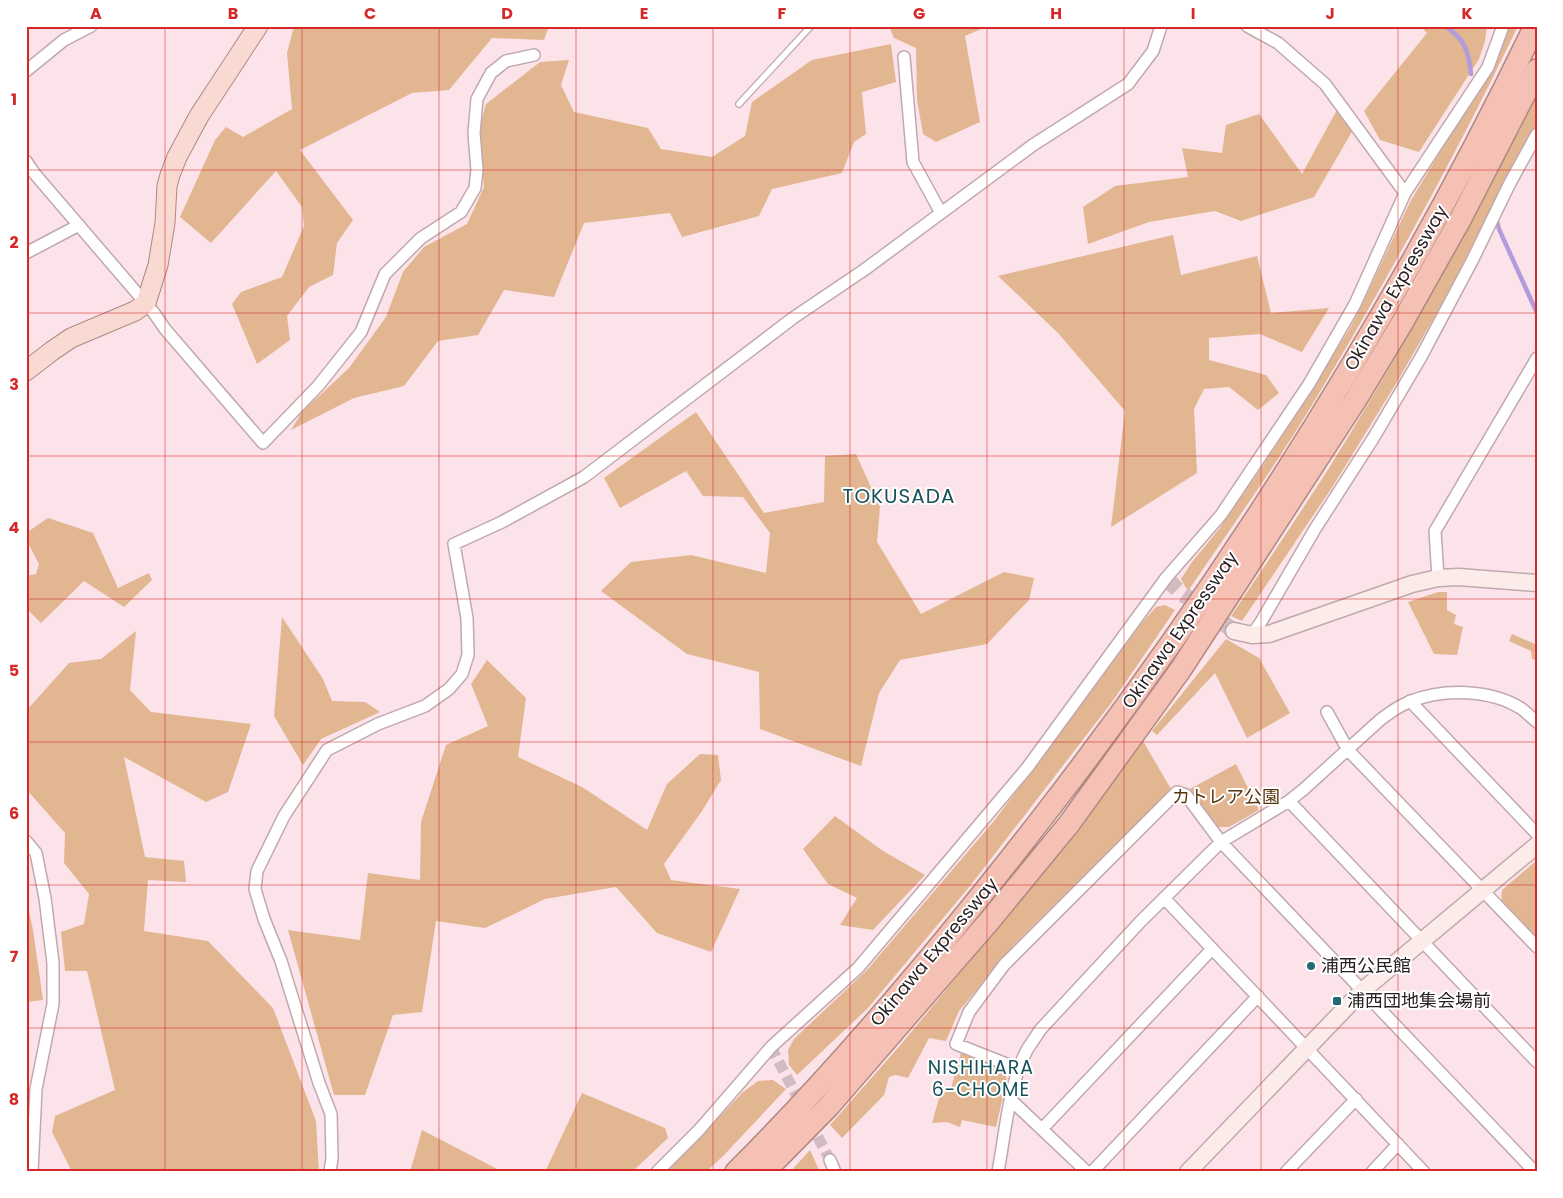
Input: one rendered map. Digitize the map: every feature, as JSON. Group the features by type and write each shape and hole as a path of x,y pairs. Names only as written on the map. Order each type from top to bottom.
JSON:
{"highway":[{"name":"Okinawa Expressway","path":"736,1172 834,1069 963,918 1108,732 1168,650 1278,483 1376,324 1441,209 1535,26"},
{"name":"Okinawa Expressway","path":"764,1172 829,1106 991,920 1069,824 1181,669 1355,401 1402,322 1461,218 1537,70"}],"main road":[{"path":"26,371 72,338 135,311 146,303 158,264 168,186 177,157 199,116 258,26"}],"street":[{"path":"26,71 64,40 91,26"},
{"path":"330,1172 332,1158 330,1114 281,961 254,889 257,872 284,816 326,750 378,724 424,706 449,689 462,674 468,655 467,618 454,544 502,522 584,477 793,318 864,270 1033,145 1128,84 1153,51 1160,26"},
{"path":"1247,26 1278,43 1325,84 1405,193"},
{"path":"657,1172 699,1130 771,1047 858,968 1027,768 1166,578 1221,515 1309,384 1355,304 1405,193 1488,67 1503,26"},
{"path":"26,161 34,173 146,303 165,329 263,443 318,386 361,332 386,274 421,238 461,212 475,188 477,170 474,133 477,99 491,73 506,61 534,55"},
{"path":"904,57 913,162 941,213"},
{"path":"1252,634 1261,622 1315,529 1374,438 1421,357 1537,134"},
{"path":"26,253 78,225"},
{"path":"1438,578 1435,531 1537,358"},
{"path":"1234,631 1269,634 1412,584 1438,578 1537,583"},
{"path":"998,1172 1011,1100 1019,1069 1027,1050 1040,1030 1140,922 1221,842 1304,790 1380,720 1410,701 1436,694 1462,692 1486,695 1521,709 1537,722"},
{"path":"1410,701 1537,834"},
{"path":"1327,712 1348,750 1537,947"},
{"path":"1019,1069 956,1044 969,1012 1004,965 1178,792 1186,795 1221,842 1535,1172"},
{"path":"1289,801 1537,1062"},
{"path":"26,841 36,853 45,898 53,963 54,1004 36,1089 32,1172"},
{"path":"1188,1172 1362,991 1537,845"},
{"path":"1164,898 1424,1172"},
{"path":"1042,1129 1212,949"},
{"path":"1092,1172 1258,996"},
{"path":"1286,1172 1356,1099"},
{"path":"1011,1100 1087,1172"},
{"path":"1372,1172 1398,1144"},
{"path":"830,1160 835,1172"}],"lane":[{"path":"739,104 811,26"}],"green space":[{"path":"302,26 549,26 544,40 492,38 449,90 412,93 300,150 353,220 337,243 333,275 309,287 287,316 290,340 257,364 232,304 241,292 282,277 304,226 302,207 276,171 211,243 180,217 215,140 226,127 243,137 292,109 287,53 293,30"},
{"path":"889,26 988,26 965,36 980,122 936,142 923,134 917,100 916,48 894,38"},
{"path":"1420,26 1487,26 1485,41 1479,59 1419,152 1380,140 1364,111 1427,33"},
{"path":"1508,26 1518,26 1445,170 1340,359 1267,475 1188,591 1181,579 1192,562 1220,528 1262,467 1349,330 1410,202 1496,59"},
{"path":"891,44 896,82 862,92 866,134 854,142 842,173 772,189 759,216 682,237 670,213 584,223 554,297 504,290 478,335 438,341 404,386 354,398 291,430 302,412 349,368 386,317 403,272 424,247 467,224 484,187 478,132 486,104 540,62 569,60 561,85 574,112 648,128 661,149 712,157 745,136 752,102 812,60"},
{"path":"1537,90 1537,124 1514,164 1447,295 1397,382 1333,486 1242,621 1231,616 1329,468 1385,376 1464,234"},
{"path":"1339,106 1353,130 1314,197 1241,221 1215,211 1149,222 1088,244 1083,207 1115,186 1188,177 1182,148 1222,153 1226,125 1259,114 1302,174"},
{"path":"1173,235 1181,275 1257,256 1271,313 1329,308 1302,352 1260,334 1209,338 1209,360 1266,375 1279,393 1258,410 1229,387 1204,389 1194,409 1197,473 1111,527 1125,411 1058,333 998,276"},
{"path":"696,412 764,513 824,502 825,456 856,454 880,507 877,542 921,614 1004,572 1034,578 1029,600 987,644 900,660 879,693 861,766 760,729 759,672 687,654 601,591 631,562 691,555 766,573 770,533 743,497 703,496 686,471 620,508 604,478"},
{"path":"48,518 93,533 118,588 149,573 152,580 124,607 84,581 41,623 26,608 26,576 36,574 39,564 26,539 26,533"},
{"path":"1438,592 1447,592 1447,610 1456,615 1454,624 1463,627 1457,655 1434,654 1408,602"},
{"path":"1165,605 1175,610 1112,702 970,886 868,1008 797,1075 789,1065 788,1050 794,1039 867,970 994,821 1141,624 1156,607"},
{"path":"282,617 323,679 332,701 365,702 380,712 321,739 303,765 274,716"},
{"path":"136,631 130,690 151,712 251,724 228,792 206,802 124,757 145,857 184,861 186,882 148,880 144,931 208,941 273,1008 316,1121 319,1172 293,1172 292,1170 288,1172 72,1172 52,1132 55,1116 115,1090 87,971 65,971 61,932 84,924 89,894 64,863 65,833 26,789 26,711 69,663 101,659"},
{"path":"1512,634 1537,645 1537,660 1532,659 1531,651 1509,641"},
{"path":"1226,639 1259,658 1290,713 1247,738 1215,673 1157,735 1152,731"},
{"path":"487,660 526,698 518,757 582,787 647,830 667,784 700,754 718,755 721,780 702,811 664,864 671,880 740,889 711,952 657,933 616,887 545,899 485,928 436,921 422,1012 393,1015 365,1095 334,1095 288,930 360,940 368,873 420,880 421,822 446,745 488,726 471,684"},
{"path":"1143,741 1171,789 1013,946 959,1011 946,1041 929,1038 908,1078 896,1075 889,1077 884,1095 842,1138 830,1125 903,1042 1072,837"},
{"name":"カトレア公園","path":"1236,764 1259,810 1229,827 1218,827 1190,789"},
{"path":"835,816 883,851 925,875 873,930 840,925 857,898 828,884 803,849"},
{"path":"1537,860 1537,937 1534,939 1501,904 1502,890"},
{"path":"26,897 33,930 43,1000 26,1002"},
{"path":"961,1053 1002,1068 1007,1079 996,1127 962,1120 960,1127 947,1122 932,1123 941,1091 951,1088"},
{"path":"773,1080 786,1089 706,1172 667,1172 743,1092 758,1081"},
{"path":"582,1093 665,1128 668,1138 632,1172 545,1172"},
{"path":"422,1130 503,1172 410,1172"},
{"path":"810,1150 820,1172 790,1172"}],"waterway":[{"path":"1445,26 1461,40 1469,58 1471,74"},
{"path":"1496,218 1499,229 1537,313"}],"tunnel":[{"path":"1166,578 1180,592 1234,631"},
{"path":"771,1047 803,1108"},
{"path":"810,1122 830,1160"}],"place":[{"name":"浦西公民館","path":"1311,966"},
{"name":"浦西団地集会場前","path":"1337,1001"}],"district":[{"name":"TOKUSADA","path":"899,496"},
{"name":"NISHIHARA 6-CHOME","path":"981,1078"}]}
